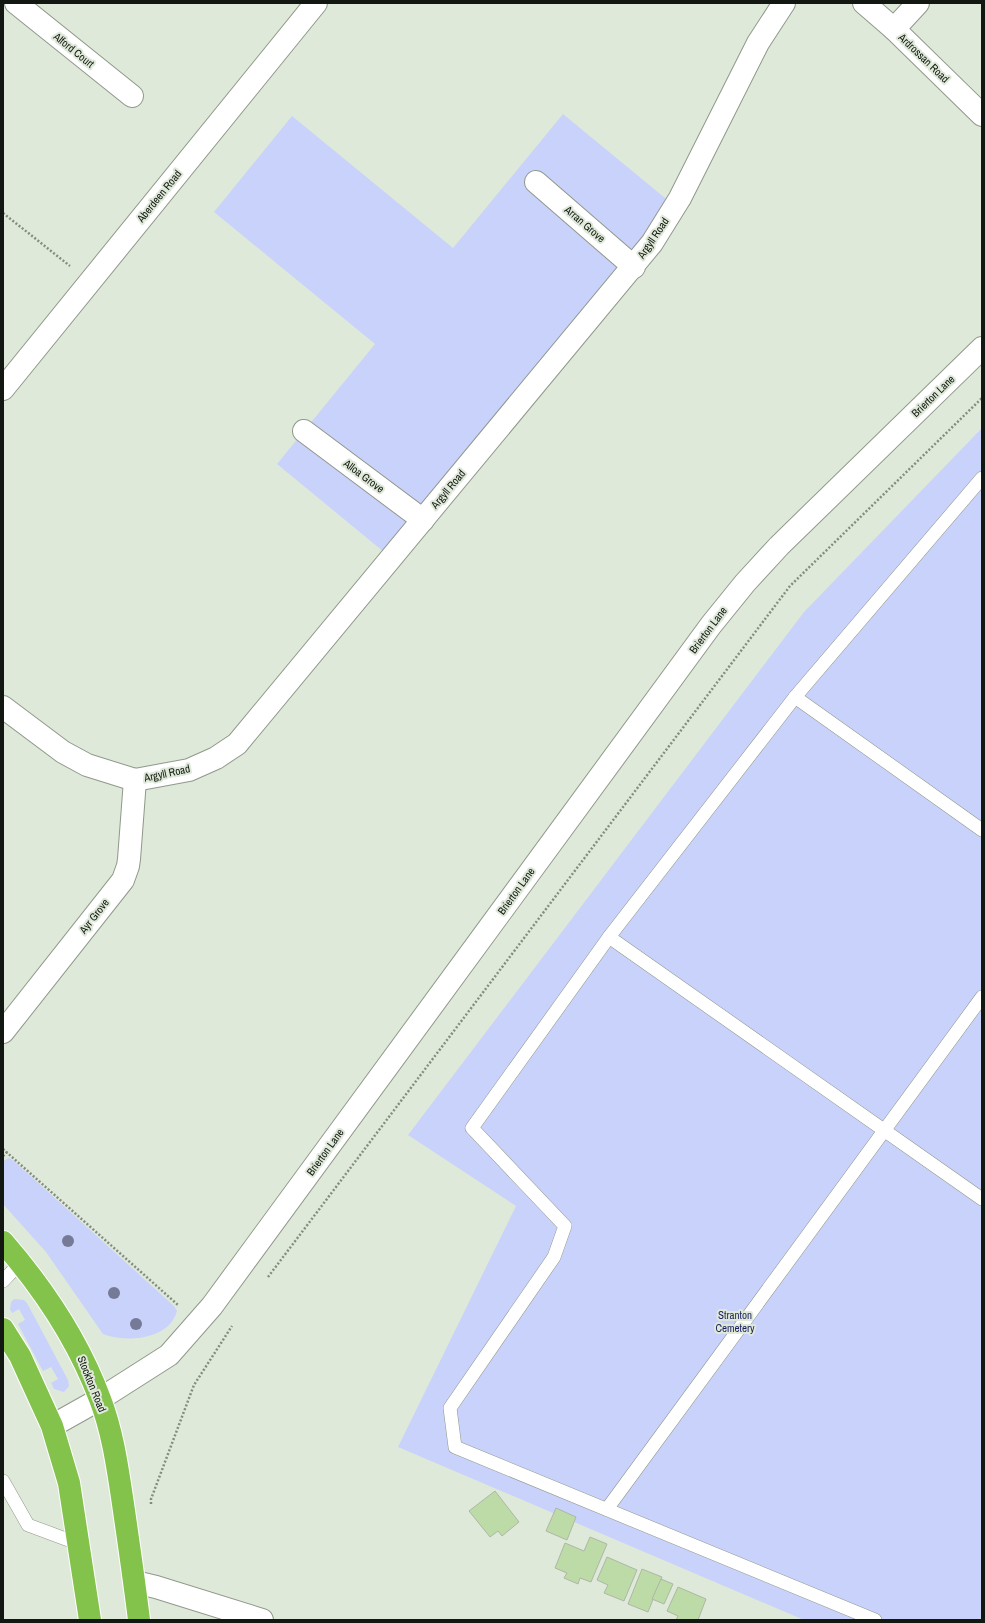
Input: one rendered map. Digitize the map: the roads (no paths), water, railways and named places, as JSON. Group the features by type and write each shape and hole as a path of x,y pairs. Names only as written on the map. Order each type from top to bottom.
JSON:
{"highway":[{"name":"Stockton Road","path":"3,1242 21,1262 46,1295 75,1345 100,1399 115,1454 131,1548 139,1620"},
{"path":"3,1329 20,1356 52,1426 69,1483 90,1620"}],"street":[{"name":"Alford Court","path":"16,3 132,96"},
{"name":"Aberdeen Road","path":"3,389 316,3"},
{"name":"Argyll Road","path":"3,707 63,752 87,765 135,780 189,770 216,758 237,744 634,267 652,243 680,198 758,43 784,3"},
{"name":"Ardrossan Road","path":"864,3 894,29 982,115"},
{"path":"894,29 918,3"},
{"name":"Arran Grove","path":"536,182 634,267"},
{"name":"Brierton Lane","path":"52,1426 100,1399 169,1355 198,1323 212,1306 711,625 744,583 779,546 982,348"},
{"name":"Alloa Grove","path":"304,431 423,520"},
{"name":"Ayr Grove","path":"3,1032 123,880 129,859 135,780"},
{"path":"135,1582 156,1587 213,1612 262,1620"}],"lane":[{"path":"875,1620 455,1447 450,1408 554,1257 565,1226 472,1128 609,937 795,697 982,478"},
{"path":"795,697 982,830"},
{"path":"609,937 982,1199"},
{"path":"607,1509 982,997"},
{"path":"3,1280 21,1262"},
{"path":"3,1481 28,1525 79,1544"}],"park label":[{"name":"Stranton Cemetery","path":"735,1321"}]}
